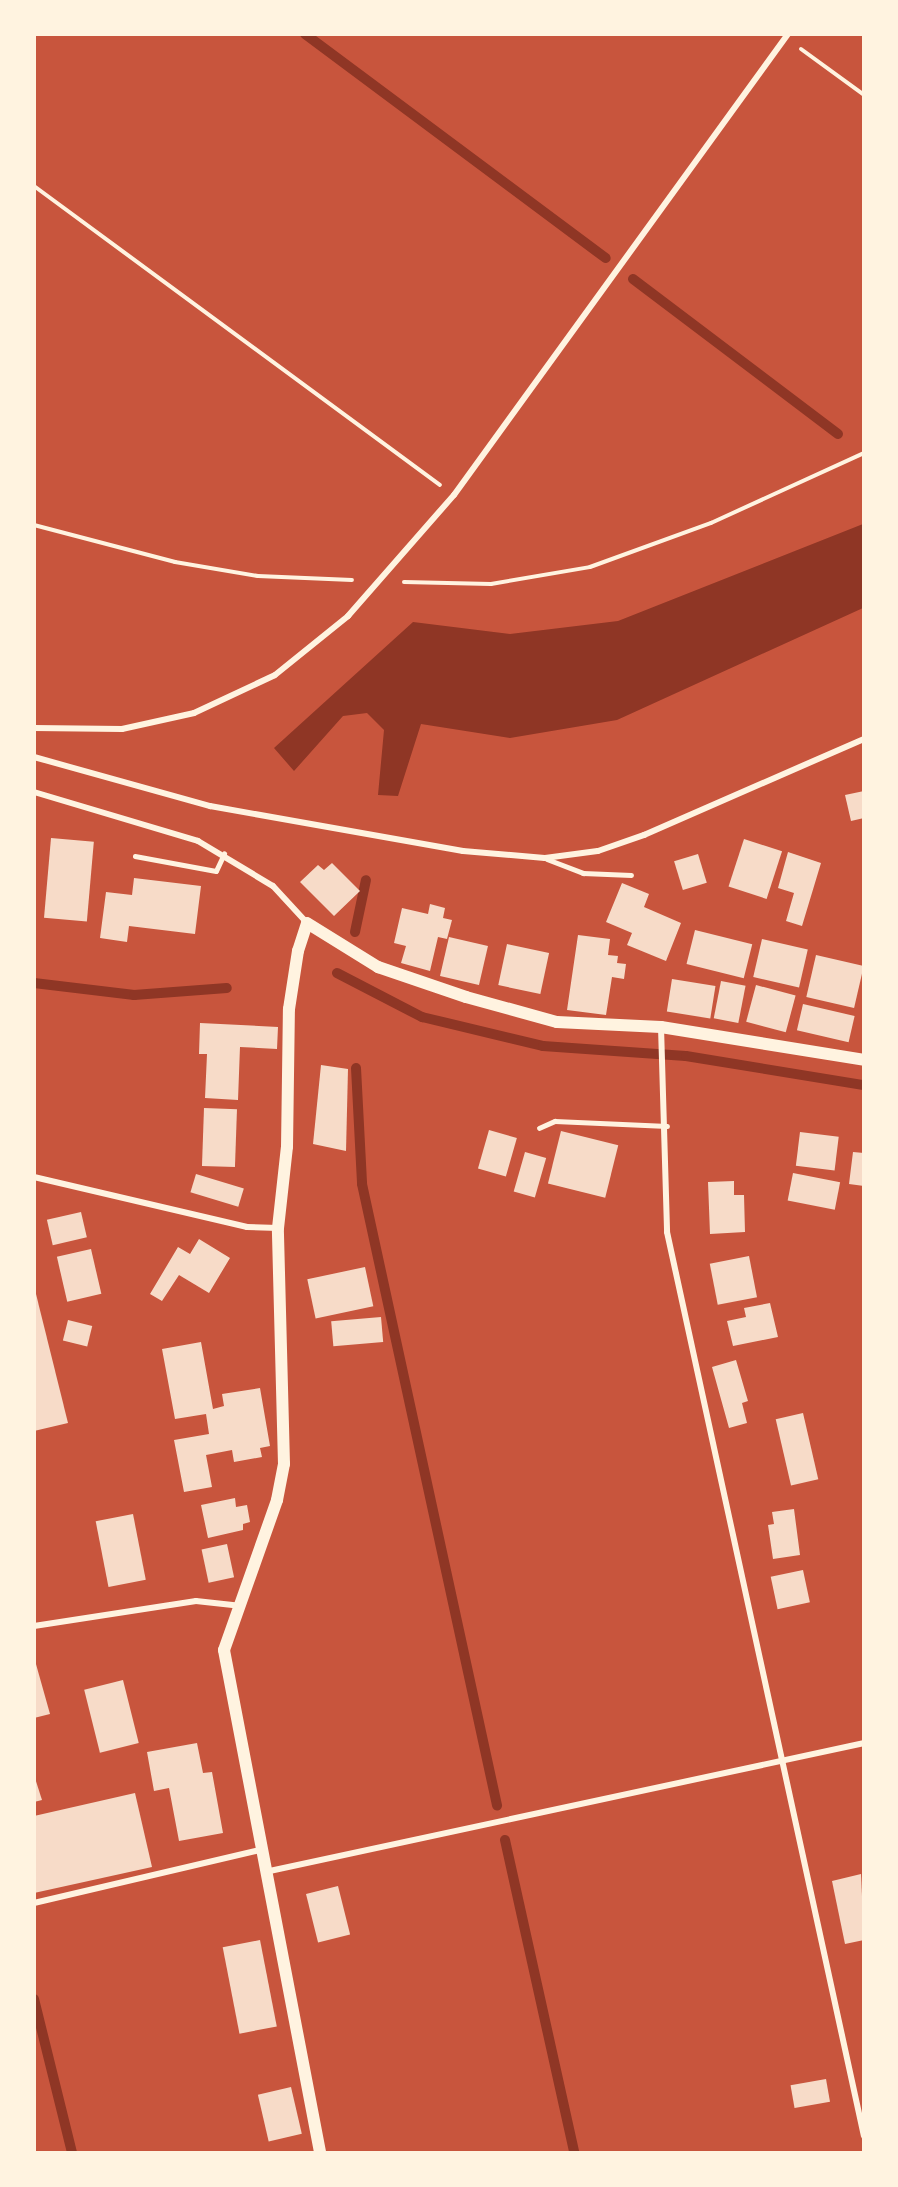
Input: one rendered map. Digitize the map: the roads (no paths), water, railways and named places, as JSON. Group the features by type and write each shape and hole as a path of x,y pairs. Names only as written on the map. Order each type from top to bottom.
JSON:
{"main road":[{"path":"320,2152 264,1872 224,1650 242,1606 277,1500 284,1464 278,1227 287,1147 289,1009 298,951 307,923 378,967 466,998 557,1022 661,1027 864,1060"}],"street":[{"path":"34,728 122,729 194,713 230,698 297,661 348,616 454,495 787,36"},
{"path":"34,757 210,806 452,849 544,858 598,851 644,835 864,739"},
{"path":"34,792 198,841 224,854 273,886 307,923"},
{"path":"661,1027 662,1085 667,1126 668,1232 864,2136"},
{"path":"34,1178 247,1227 278,1227"},
{"path":"34,1626 196,1601 242,1606"},
{"path":"264,1872 864,1743"},
{"path":"34,1904 260,1850"}],"lane":[{"path":"135,856 216,871 224,854"},
{"path":"544,858 583,873 631,875"},
{"path":"539,1128 555,1121 667,1126"}],"waterway":[{"path":"305,34 606,258"},
{"path":"633,279 838,434"},
{"path":"355,932 366,880"},
{"path":"337,973 422,1017 543,1046 686,1056 864,1085"},
{"path":"34,983 134,995 227,988"},
{"path":"356,1068 362,1184 497,1805"},
{"path":"505,1840 574,2152"},
{"path":"34,1999 72,2152"}]}
